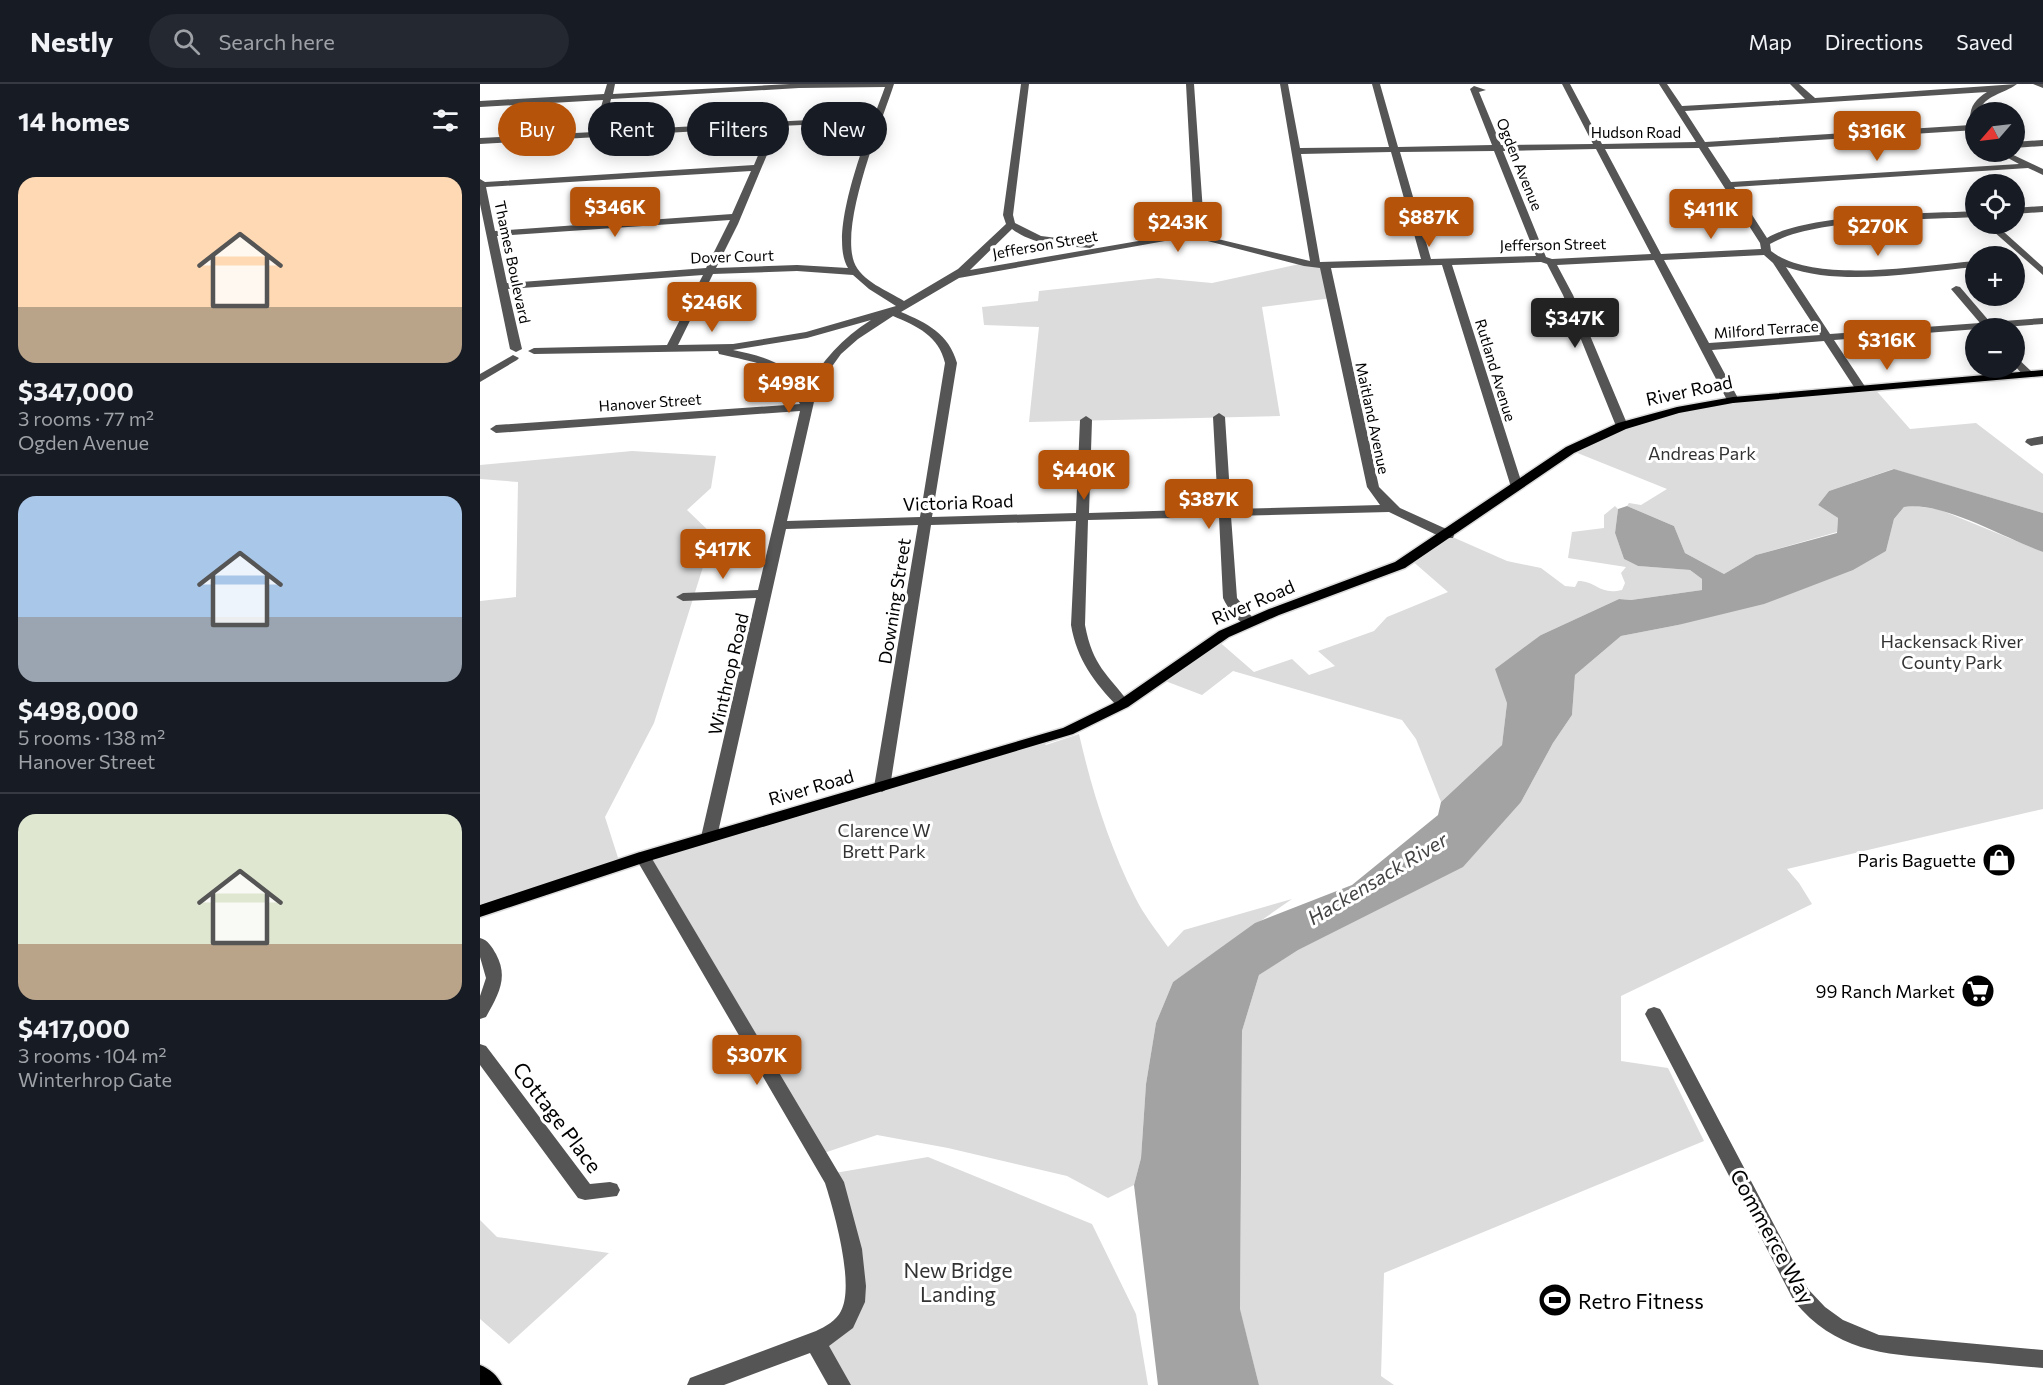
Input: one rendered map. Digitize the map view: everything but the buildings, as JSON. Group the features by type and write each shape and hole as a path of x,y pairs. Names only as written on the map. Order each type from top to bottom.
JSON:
{"main road":[{"name":"River Road","path":"480,911 643,857 1041,740 1097,718 1123,704 1201,648 1249,622 1382,573 1417,556 1570,450 1622,426 1677,410 1733,400 2043,373"},
{"path":"480,1375 491,1385"}],"street":[{"path":"606,102 611,84"},
{"path":"480,104 799,86 888,84 848,224 847,255 856,272"},
{"path":"1025,84 1008,215 1011,224 1024,233 1042,240 1113,247"},
{"path":"1185,229 1201,230 1204,234 1194,239 1176,236 1176,233 1194,222 1198,212 1190,84"},
{"name":"Maitland Avenue","path":"1284,84 1321,265 1373,487 1377,495 1391,508 1448,535"},
{"path":"1376,84 1427,262"},
{"path":"1566,84 1733,400"},
{"path":"1663,84 1766,248 1777,261 1860,388"},
{"path":"1794,84 1812,100"},
{"path":"1678,109 2000,87 2013,84"},
{"path":"2037,84 2043,86"},
{"path":"1979,102 2000,87"},
{"name":"Ogden Avenue","path":"1482,90 1474,89 1497,147 1547,261 1568,295 1622,426"},
{"name":"Hudson Road","path":"1296,151 1701,145 1965,128"},
{"path":"480,141 588,135"},
{"path":"2025,144 2043,143"},
{"path":"671,348 736,217 762,156"},
{"path":"2020,162 2043,172"},
{"path":"1728,185 2027,166"},
{"path":"480,184 757,168"},
{"name":"Thames Boulevard","path":"480,184 515,353"},
{"path":"2025,210 2043,209"},
{"path":"1766,248 1775,235 1810,227 1965,215"},
{"path":"491,234 736,217"},
{"name":"Winthrop Road","path":"709,837 806,406 816,379 828,362 864,329 896,308 955,276 982,255 1011,224"},
{"path":"2001,234 2043,272"},
{"name":"Jefferson Street","path":"955,276 1176,236"},
{"name":"Jefferson Street","path":"1194,239 1321,265 1547,261 1766,248"},
{"path":"2025,260 2043,259"},
{"path":"1777,261 1802,270 1840,273 1965,265"},
{"name":"Rutland Avenue","path":"1446,262 1517,487"},
{"name":"Dover Court","path":"502,286 710,271 797,268 856,272"},
{"name":"Downing Street","path":"856,272 896,308 940,338 946,347 951,363 882,787"},
{"path":"1956,289 1980,318"},
{"path":"480,379 515,353 527,357 534,351 733,347 807,335 896,308"},
{"name":"Milford Terrace","path":"2025,323 2043,321"},
{"path":"864,329 918,323"},
{"name":"Milford Terrace","path":"1706,347 1965,329"},
{"path":"671,348 727,353 770,364 794,381 806,406"},
{"path":"2025,371 2028,374"},
{"name":"Hanover Street","path":"496,429 806,406"},
{"path":"1219,417 1230,598 1233,605 1249,622"},
{"path":"1086,420 1078,625 1080,639 1095,676 1123,704"},
{"name":"Victoria Road","path":"779,525 1391,508"},
{"path":"683,597 764,594"},
{"path":"643,857 834,1182 844,1211 852,1252 855,1298 851,1313 838,1330 815,1341 698,1385"},
{"path":"480,944 493,961 496,971 490,995 480,1012"},
{"name":"Commerce Way","path":"1654,1014 1801,1295 1823,1320 1858,1339 1879,1344 2043,1359"},
{"name":"Cottage Place","path":"480,1051 585,1192 610,1190"},
{"path":"815,1341 840,1385"}],"green space":[{"path":"1304,263 1325,265 1332,298 1262,307 1280,416 1029,422 1039,327 984,325 982,307 1038,301 1039,291 1158,278 1212,283"},
{"name":"Andreas Park","path":"1873,387 1910,429 1976,423 2043,474 2043,513 1893,469 1829,491 1818,505 1838,518 1837,532 1756,555 1724,574 1685,553 1674,526 1627,506 1629,503 1641,505 1667,489 1570,450 1601,434 1705,404"},
{"path":"632,451 716,456 711,488 687,510 713,535 654,723 605,817 620,864 480,911 480,601 516,597 518,482 480,479 480,465"},
{"path":"1615,506 1618,509 1615,533 1624,559 1638,566 1690,570 1702,579 1702,590 1631,600 1619,599 1541,635 1507,703 1502,745 1441,802 1416,739 1402,720 1233,671 1202,695 1160,679 1216,639 1254,672 1292,659 1309,675 1335,666 1318,651 1374,631 1387,617 1448,592 1410,559 1448,535 1507,561 1541,568 1565,586 1575,587 1578,581 1581,581 1604,590 1622,590 1625,583 1621,573 1626,567 1568,558 1572,532 1604,528 1604,515"},
{"name":"Hackensack River County Park","path":"1904,507 1938,509 2043,552 2043,809 1787,869 1812,904 1621,996 1621,1061 1668,1068 1704,1141 1384,1273 1381,1376 1394,1385 1259,1385 1240,1310 1242,1031 1259,975 1521,802 1553,743 1572,715 1575,675 1621,636 1678,625 1886,551 1894,519"},
{"name":"Clarence W Brett Park","path":"1079,734 1096,797 1117,858 1138,903 1168,947 1184,930 1292,899 1173,982 1156,1023 1146,1084 1141,1158 1134,1185 1108,1198 1067,1176 948,1148 877,1135 818,1155 643,857 1041,740 1046,745"},
{"name":"New Bridge Landing","path":"928,1157 1092,1224 1136,1314 1148,1385 840,1385 824,1338 855,1298 829,1174"},
{"path":"480,1220 497,1237 609,1253 509,1344 480,1319"}],"water":[{"name":"Hackensack River","path":"1894,469 2043,513 2043,552 1955,515 1920,507 1904,507 1894,519 1886,551 1853,570 1764,604 1621,636 1575,675 1572,715 1553,743 1521,802 1463,867 1298,950 1259,975 1242,1031 1240,1309 1259,1385 1158,1385 1134,1185 1141,1158 1146,1084 1156,1023 1173,982 1255,923 1352,885 1438,815 1441,802 1502,745 1507,703 1495,669 1541,635 1619,599 1631,600 1702,590 1702,579 1690,570 1638,566 1624,559 1615,533 1618,509 1627,506 1674,526 1685,553 1724,574 1756,555 1837,533 1838,518 1818,505 1829,491"}],"place":[{"name":"Paris Baguette","path":"1999,860"},
{"name":"99 Ranch Market","path":"1978,991"},
{"name":"Retro Fitness","path":"1555,1300"}]}
